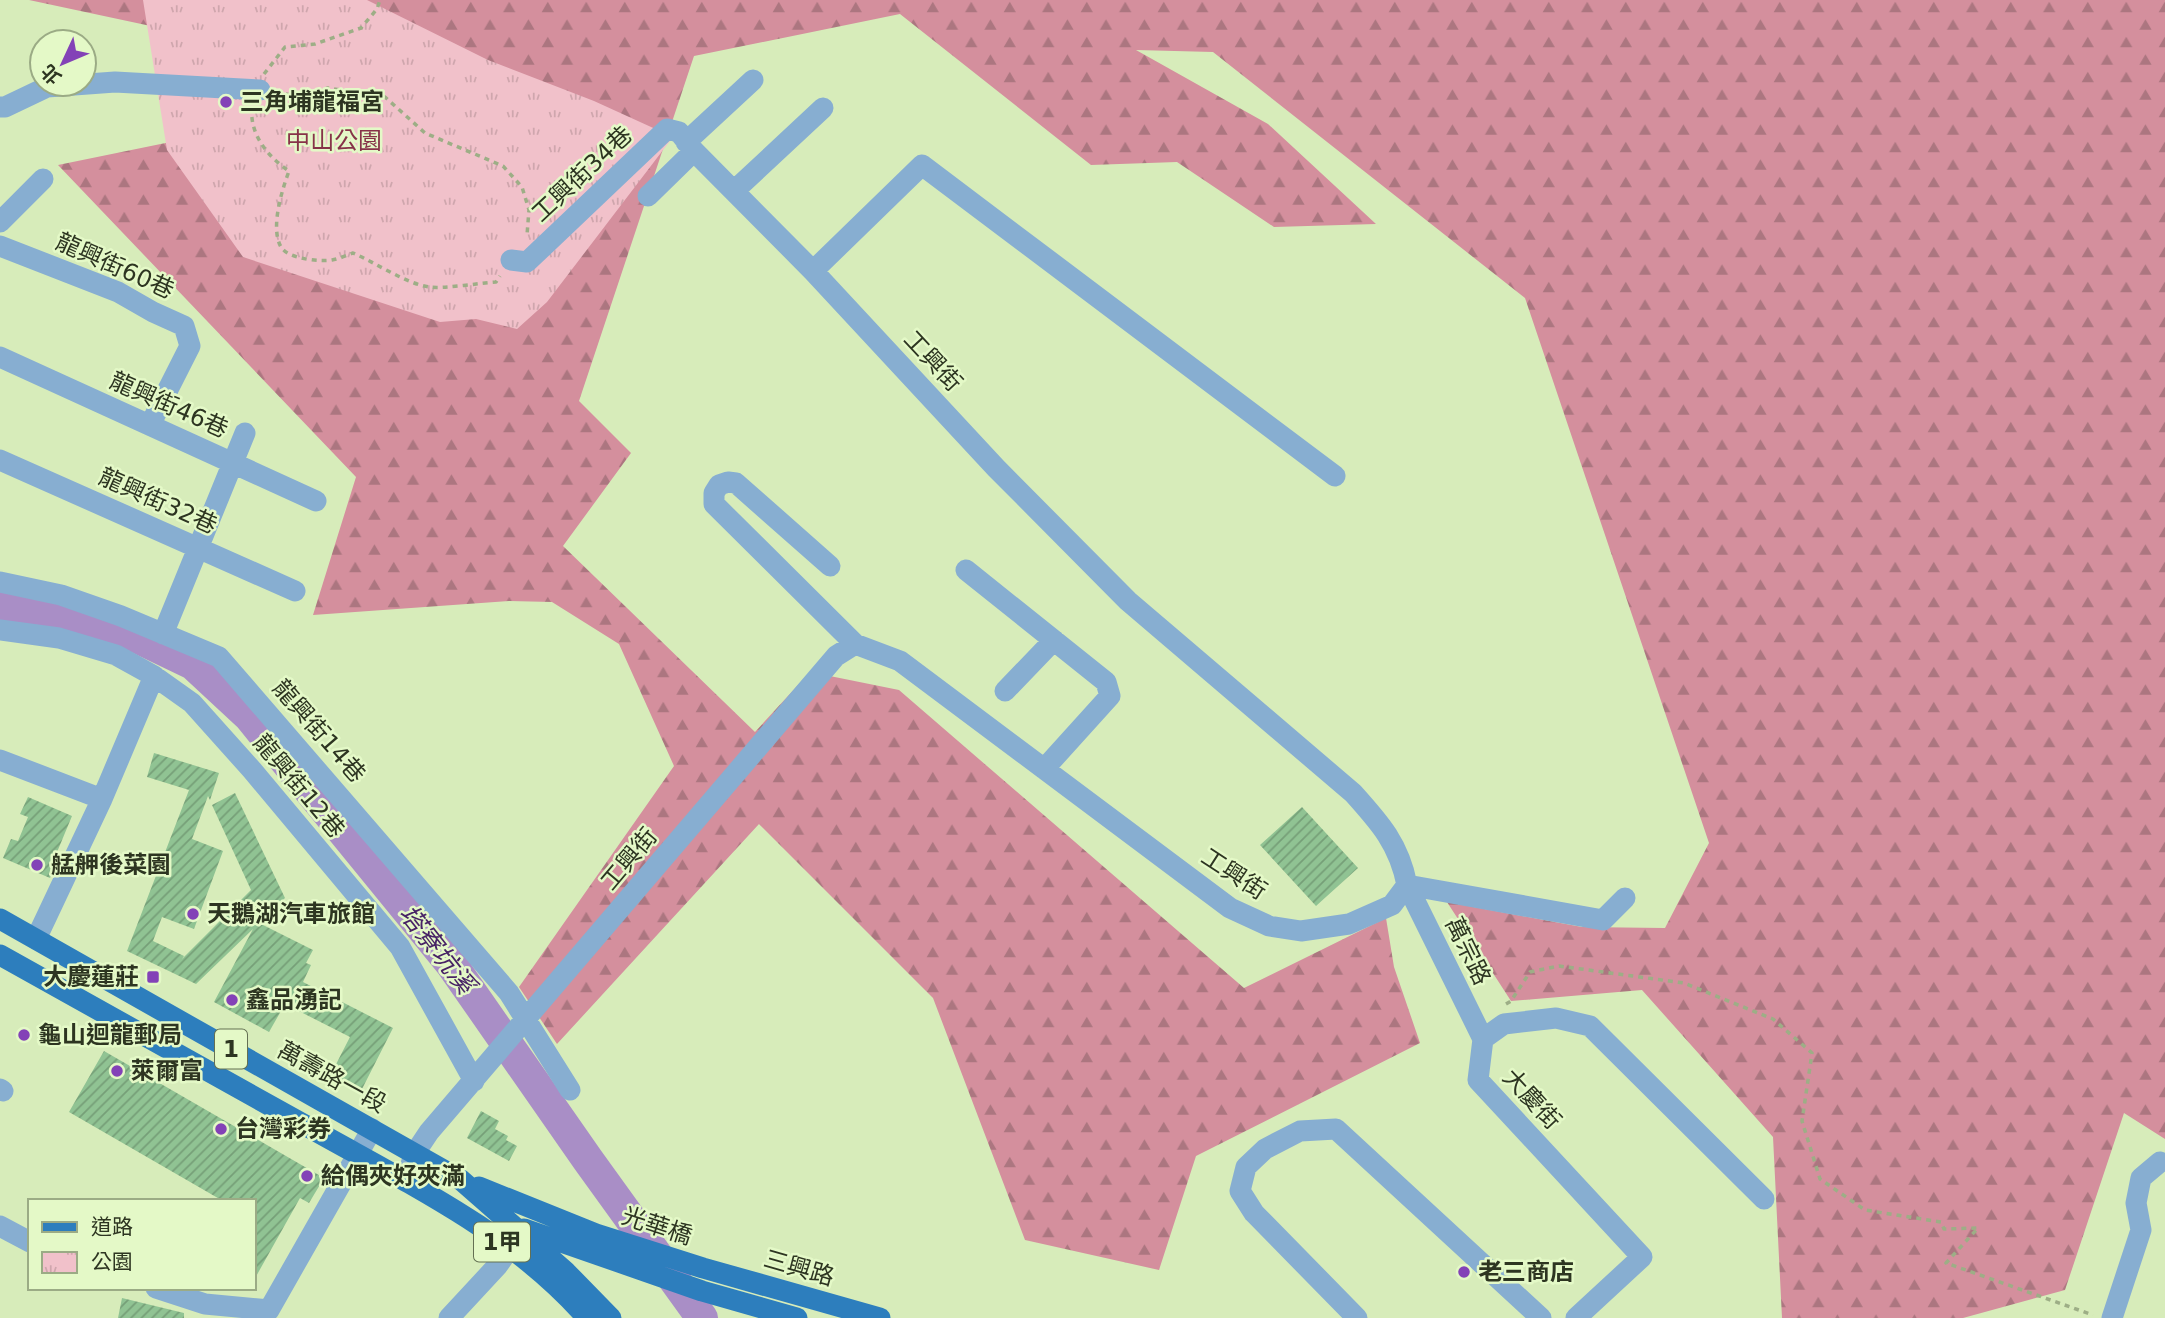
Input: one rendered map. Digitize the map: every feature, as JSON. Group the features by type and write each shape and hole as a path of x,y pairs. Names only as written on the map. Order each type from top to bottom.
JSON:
{"main road":[{"name":"萬壽路一段","path":"0,919 461,1180 515,1226 611,1318"},
{"name":"1","path":"0,955 405,1181 602,1258"},
{"name":"1","path":"461,1180 519,1204"},
{"name":"1甲","path":"405,1181 475,1222 510,1248 576,1305 587,1318"},
{"name":"光華橋","path":"519,1204 596,1234 703,1268"},
{"name":"光華橋","path":"602,1258 702,1291"},
{"path":"587,1293 579,1273 586,1264 602,1258"},
{"name":"三興路","path":"703,1268 880,1318"},
{"name":"三興路","path":"702,1291 797,1318"}],"street":[{"path":"648,196 690,146 753,80"},
{"path":"0,107 47,87 115,82 257,89"},
{"path":"734,191 823,108"},
{"name":"工興街34巷","path":"511,260 527,262 667,129 679,132 690,146"},
{"name":"工興街","path":"474,1080 836,656 855,644 900,661 1230,908 1269,926 1301,931 1349,924 1392,905 1407,885 1402,860 1381,823 1353,793 1128,601 996,468 813,271 690,146"},
{"path":"813,271 922,165 1335,476"},
{"path":"0,222 43,179"},
{"name":"龍興街60巷","path":"0,246 118,292 184,326 190,346 150,425"},
{"name":"龍興街46巷","path":"0,357 316,501"},
{"path":"163,634 246,433"},
{"name":"龍興街32巷","path":"0,460 295,590"},
{"path":"830,566 736,483 719,485 714,494 714,504 855,644"},
{"path":"966,570 1105,682 1110,696 1044,769"},
{"name":"龍興街14巷","path":"0,582 61,595 219,657 509,993 570,1090"},
{"name":"龍興街12巷","path":"0,630 59,638 116,655 154,676 192,703 400,947 474,1080"},
{"path":"1005,691 1054,640"},
{"path":"36,939 102,799 154,676"},
{"path":"0,760 102,799"},
{"path":"1407,885 1603,920 1625,898"},
{"name":"萬宗路","path":"1407,885 1483,1039"},
{"path":"1483,1039 1504,1024 1556,1018 1590,1026 1764,1199"},
{"name":"大慶街","path":"1483,1039 1478,1080 1642,1257 1576,1318"},
{"path":"405,1181 415,1153 474,1080"},
{"path":"162,1290 205,1304 272,1314 372,1129"},
{"path":"1357,1318 1254,1213 1240,1191 1246,1167 1265,1149 1300,1131 1336,1129 1541,1318"},
{"path":"2112,1318 2141,1230 2136,1203 2141,1178 2160,1162"},
{"path":"449,1318 498,1265 510,1248 519,1204"},
{"path":"0,1226 28,1241"}],"path":[{"path":"257,89 300,97 328,88 385,97 425,133 503,166 522,187 529,210 527,239 496,282 430,287 408,281 354,253 333,260 309,260 288,253 281,247 278,232 279,196 289,172 271,159 260,142 251,116 257,89 285,47 315,44 362,28 377,9 380,0"},
{"path":"1502,1006 1511,1002 1530,972 1559,966 1684,983 1773,1019 1812,1053 1802,1121 1820,1179 1865,1210 1941,1222 1944,1229 1978,1228 1946,1263 2098,1318"}],"green space":[{"path":"29,0 2165,0 2165,1139 2124,1113 2065,1290 1963,1318 1782,1318 1773,1137 1642,990 1511,1001 1447,902 1582,927 1665,928 1709,843 1525,298 1213,52 1136,50 1268,124 1376,224 1274,227 1177,162 1091,165 900,14 694,56 579,401 631,453 563,546 755,732 810,672 899,690 1244,988 1386,918 1394,967 1420,1043 1196,1156 1159,1270 1025,1240 933,998 759,824 557,1044 519,987 674,766 619,644 552,602 509,601 313,615 356,477 58,165 307,114 328,64"},
{"name":"中山公園","path":"143,0 367,0 488,60 594,101 673,137 547,302 517,329 476,319 440,322 243,257 167,150"}],"building":[{"path":"154,753 219,773 192,839 223,851 194,929 162,917 153,941 184,956 182,959 251,890 212,805 235,793 285,898 259,923 313,950 306,963 311,965 303,982 393,1028 362,1089 331,1074 350,1037 285,1004 269,1032 214,1002 253,929 196,984 127,951 189,790 147,777"},
{"path":"28,797 72,816 55,857 59,859 50,878 3,858 11,839 18,841 28,817 20,814"},
{"path":"1302,807 1358,868 1316,906 1260,845"},
{"path":"104,1051 324,1178 309,1203 300,1198 256,1276 256,1199 220,1199 69,1112"},
{"path":"481,1111 499,1121 495,1129 508,1136 506,1140 517,1146 509,1161 467,1138"},
{"path":"122,1298 184,1313 184,1318 118,1318"}],"waterway":[{"name":"塔寮坑溪","path":"0,604 120,629 193,664 249,716 452,965 702,1318"}],"place":[{"name":"三角埔龍福宮","path":"226,102"},
{"name":"艋舺後菜園","path":"37,865"},
{"name":"天鵝湖汽車旅館","path":"193,914"},
{"name":"大慶蓮莊","path":"153,977"},
{"name":"鑫品湧記","path":"232,1000"},
{"name":"龜山迴龍郵局","path":"24,1035"},
{"name":"萊爾富","path":"117,1071"},
{"name":"台灣彩券","path":"221,1129"},
{"name":"給偶夾好夾滿","path":"307,1176"},
{"name":"老三商店","path":"1464,1272"}]}
